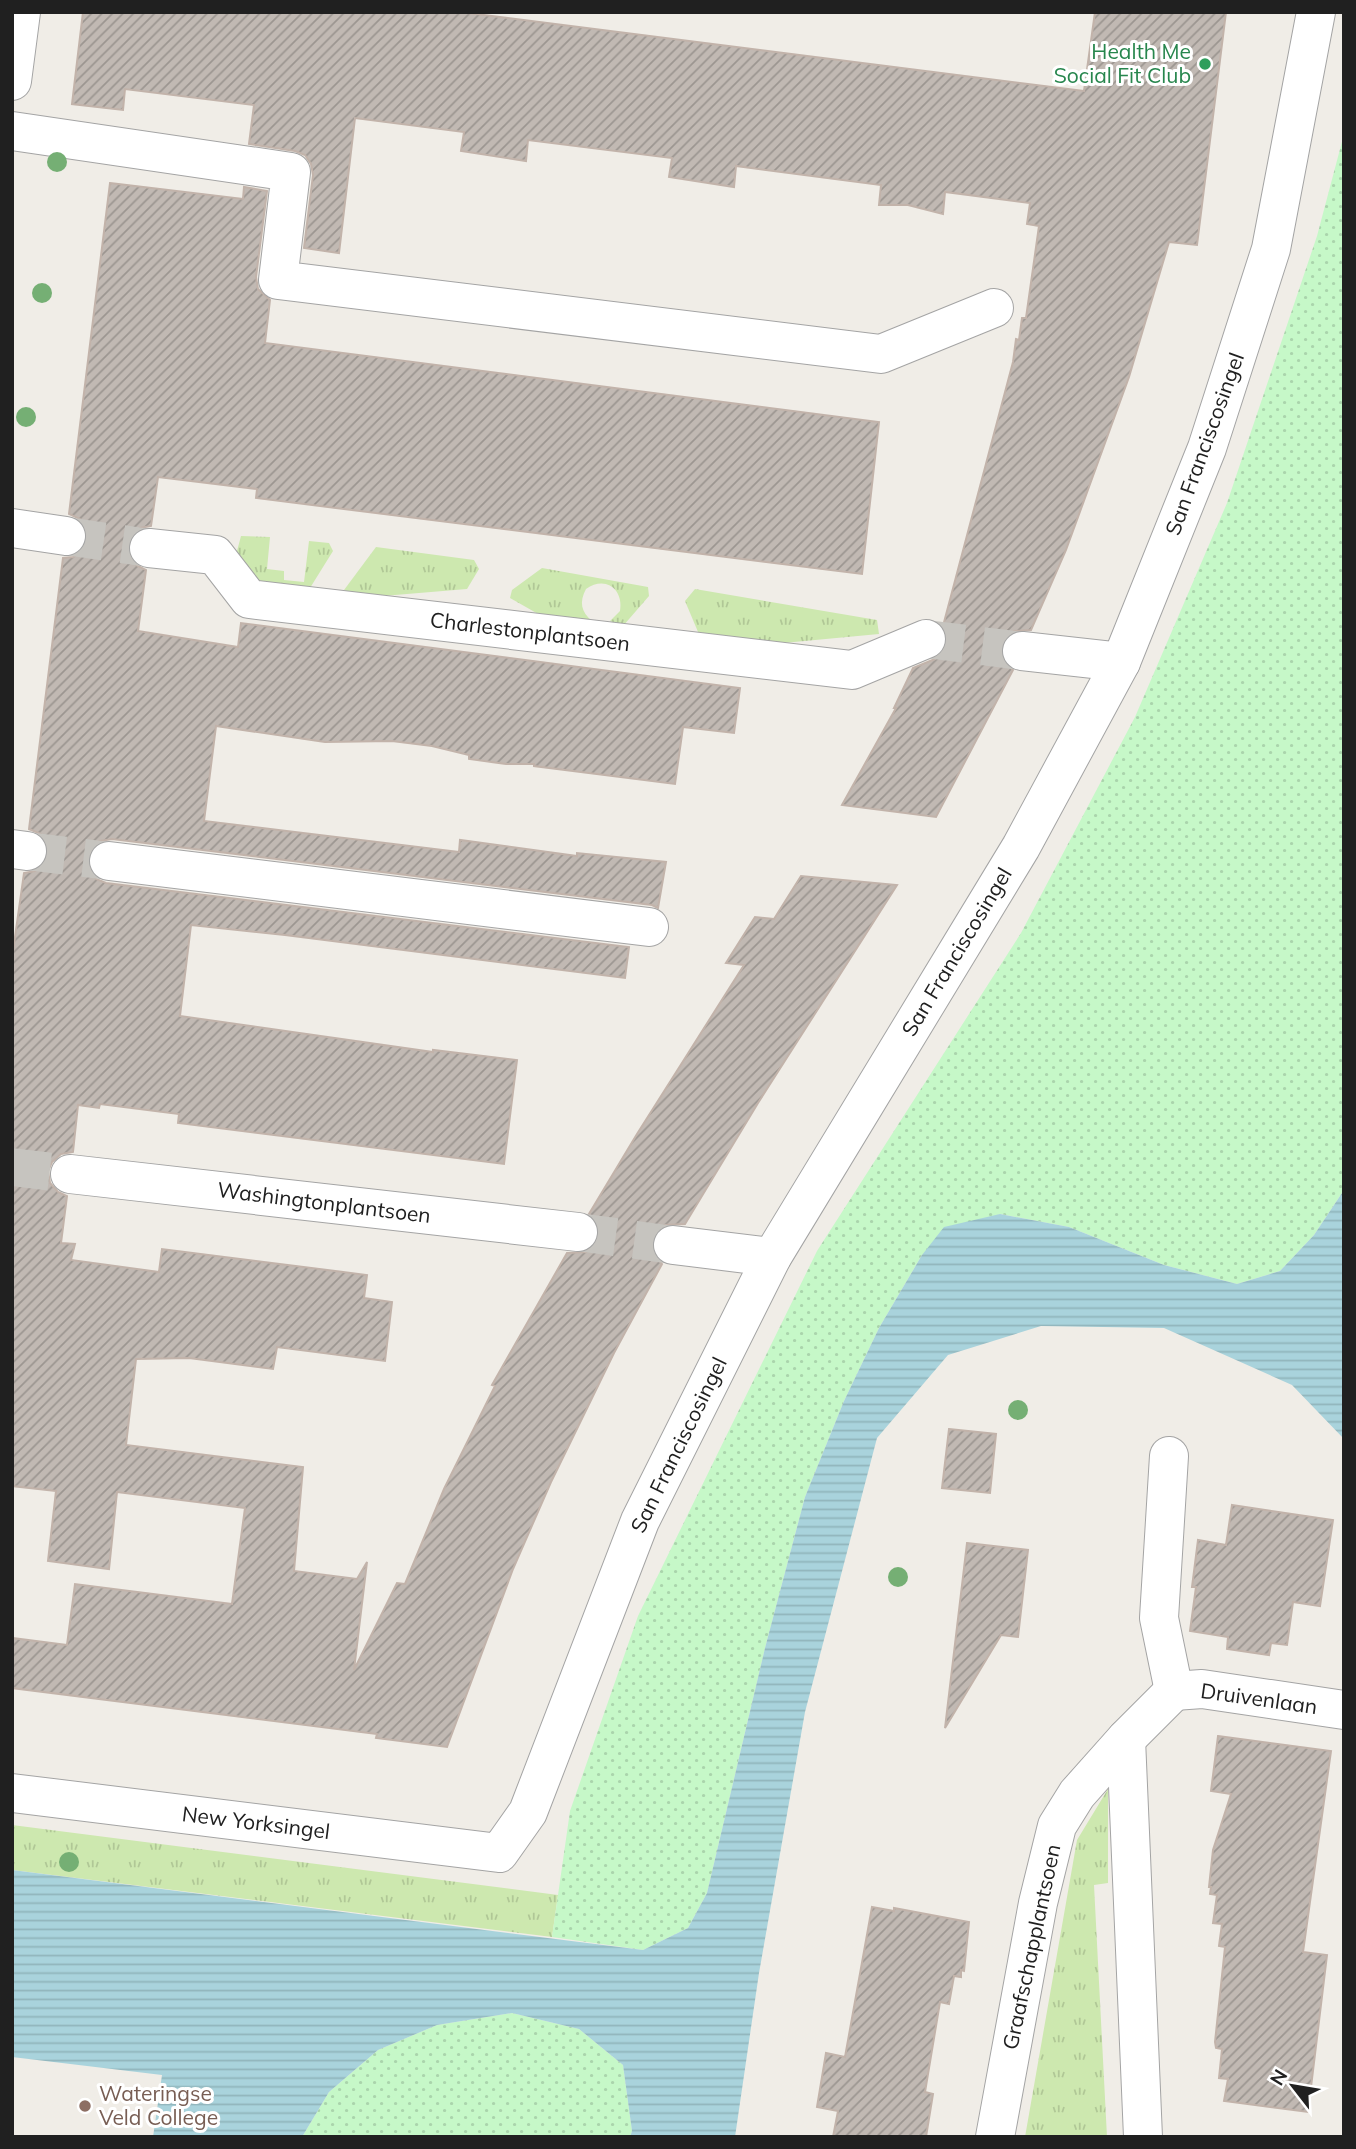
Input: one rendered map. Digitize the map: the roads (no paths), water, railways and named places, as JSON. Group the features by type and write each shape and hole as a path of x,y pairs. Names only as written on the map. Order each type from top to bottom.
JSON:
{"street":[{"path":"12,81 21,12"},
{"name":"San Franciscosingel","path":"499,1853 528,1812 640,1521 772,1257 1021,847 1121,662 1207,448 1271,249 1316,12"},
{"path":"12,131 291,172 278,280 881,354 994,308"},
{"path":"12,528 66,536"},
{"name":"Charlestonplantsoen","path":"149,548 215,555 249,599 811,666 852,670 926,639"},
{"path":"1021,651 1121,662"},
{"path":"109,861 649,927"},
{"name":"Washingtonplantsoen","path":"70,1174 578,1232"},
{"path":"673,1245 772,1257"},
{"path":"1169,1456 1159,1618 1174,1691"},
{"name":"Druivenlaan","path":"1174,1691 1202,1689 1344,1710"},
{"name":"Graafschapplantsoen","path":"995,2137 1038,1903 1057,1826 1077,1794 1174,1691"},
{"path":"1126,1739 1143,2137"},
{"name":"New Yorksingel","path":"12,1793 499,1853"}],"water":[{"path":"1344,1190 1344,1439 1292,1385 1164,1328 1041,1326 948,1355 877,1438 805,1712 759,1973 735,2137 630,2137 632,2131 623,2065 579,2029 512,2013 437,2025 378,2050 329,2092 302,2137 153,2137 162,2075 12,2057 12,1870 643,1950 688,1928 707,1893 765,1648 805,1497 844,1401 879,1328 922,1255 944,1227 1000,1214 1069,1227 1164,1265 1237,1284 1280,1271 1314,1235"}],"tunnel":[{"path":"66,536 149,548"},
{"path":"926,639 1022,651"},
{"path":"27,851 109,861"},
{"path":"12,1167 70,1174"},
{"path":"578,1232 673,1245"}],"place":[{"name":"Health Me Social Fit Club","path":"1205,64"},
{"name":"Wateringse Veld College","path":"85,2106"}]}
